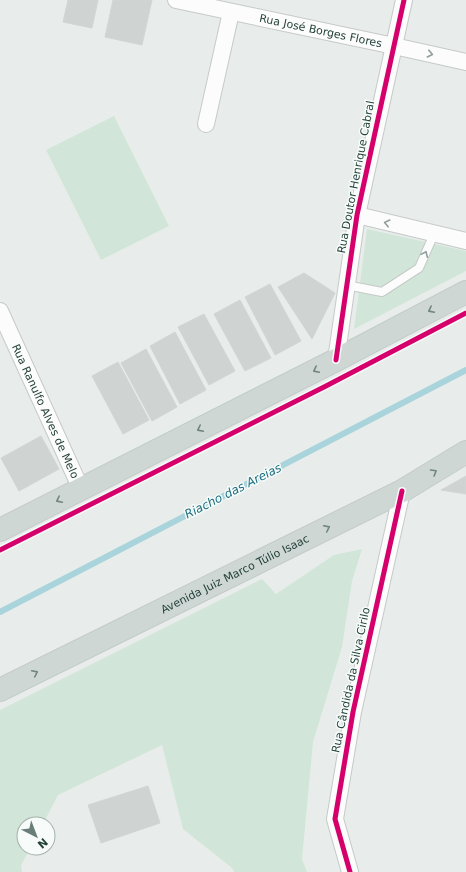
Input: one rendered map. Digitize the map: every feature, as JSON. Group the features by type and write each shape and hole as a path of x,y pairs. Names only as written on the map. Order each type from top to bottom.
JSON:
{"main road":[{"path":"0,530 336,360 466,292"},
{"name":"Avenida Juiz Marco Túlio Isaac","path":"0,690 402,491 466,452"}],"street":[{"name":"Rua José Borges Flores","path":"176,0 466,62"},
{"name":"Rua Doutor Henrique Cabral","path":"336,360 357,215 404,0"},
{"path":"206,124 231,12"},
{"path":"357,215 466,241"},
{"name":"Rua Ranulfo Alves de Melo","path":"0,311 81,489"},
{"name":"Rua Cândida da Silva Cirilo","path":"350,872 335,819 353,712 402,491"}],"lane":[{"path":"346,285 382,292 419,268 434,234"}],"green space":[{"path":"114,116 169,226 101,260 46,150"},
{"path":"367,229 466,251 466,271 354,329"},
{"path":"362,549 352,581 342,647 313,742 302,859 307,872 234,872 232,868 183,829 162,745 58,795 47,816 16,816 16,856 26,856 21,866 22,872 0,872 0,710 262,579 276,594 334,555"}],"building":[{"path":"68,0 98,0 92,28 63,22"},
{"path":"113,0 152,0 142,45 105,37"},
{"path":"304,273 335,293 312,339 278,287"},
{"path":"270,284 301,341 275,355 245,297"},
{"path":"240,300 271,358 245,371 214,314"},
{"path":"204,314 235,371 209,385 178,327"},
{"path":"175,332 206,390 180,404 150,346"},
{"path":"146,349 177,407 152,421 121,363"},
{"path":"118,362 149,420 123,434 92,376"},
{"path":"41,436 59,469 19,491 1,458"},
{"path":"466,476 466,494 441,490"},
{"path":"148,786 160,823 101,843 88,805"}],"waterway":[{"name":"Riacho das Areias","path":"0,612 466,370"}],"cycle path":[{"path":"336,360 357,215 404,0"},
{"path":"0,550 326,386 466,313"},
{"path":"350,872 335,819 353,712 402,491"}]}
